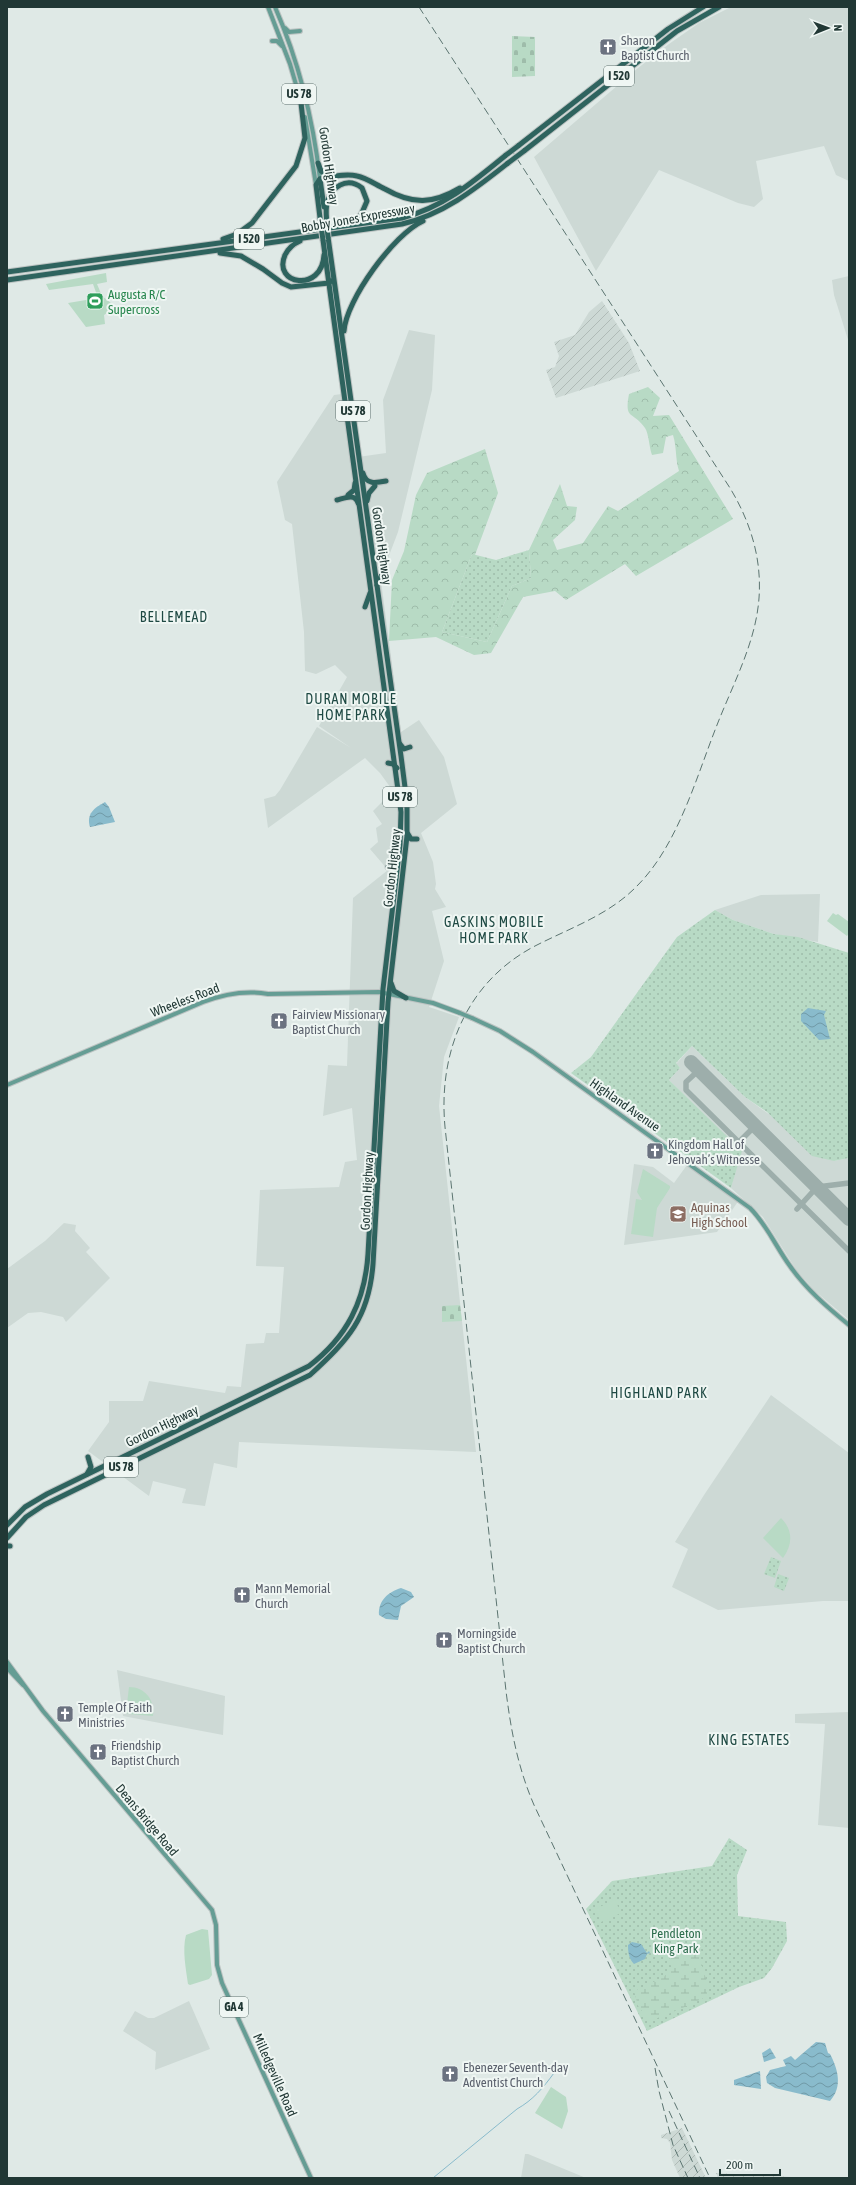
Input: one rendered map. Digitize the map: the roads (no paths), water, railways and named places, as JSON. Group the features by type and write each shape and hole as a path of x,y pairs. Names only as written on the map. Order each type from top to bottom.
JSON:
{"highway":[{"name":"Bobby Jones Expressway","path":"7,272 398,218 420,213 453,197 668,29 703,7"},
{"name":"Bobby Jones Expressway","path":"7,280 203,253 324,242 416,220 450,206 477,187 677,31 718,7"},
{"path":"177,248 229,238 244,230 256,219 300,158 305,133 301,102"},
{"path":"318,163 321,171 330,177"},
{"path":"316,186 320,179 346,175 358,176 403,198 425,201 447,196 480,176"},
{"name":"Gordon Highway","path":"7,1538 26,1517 44,1505 307,1377 333,1355 355,1326 367,1300 373,1272 390,979 407,828 406,792 375,572 352,444 329,283 324,242 324,219 320,179"},
{"path":"349,183 362,188 366,201 361,215 351,222 328,227 324,219 327,202 334,189 342,184 349,183"},
{"name":"Gordon Highway","path":"316,186 324,219"},
{"path":"346,366 344,326 349,308 357,293 406,231 453,206 477,187"},
{"name":"Gordon Highway","path":"7,1525 34,1501 299,1372 323,1354 345,1330 361,1297 367,1268 383,993 397,873 401,819 396,768 367,558 359,456 333,272 324,242 328,227"},
{"path":"298,242 324,242 323,261 314,276 307,280 299,281 286,274 283,260 289,249 298,242"},
{"path":"203,253 223,253 241,256 263,269 282,283 291,287 329,283 333,272"},
{"path":"319,284 327,288 332,302"},
{"path":"348,495 354,490 355,485 352,444"},
{"path":"359,456 363,475 368,481 373,483 386,481"},
{"path":"363,508 367,496 375,486"},
{"path":"337,500 355,497 363,508"},
{"path":"367,558 370,595 365,607 372,605 375,612"},
{"path":"375,572 379,575 384,572 376,585"},
{"path":"399,742 404,749 410,747"},
{"path":"388,763 393,764 396,768"},
{"path":"407,828 410,838 417,839"},
{"path":"388,867 394,867 397,873"},
{"path":"390,979 394,991 406,998"},
{"path":"86,1475 91,1468 88,1456"},
{"path":"117,1477 119,1469"}],"main road":[{"name":"Gordon Highway","path":"268,7 290,64 301,102 316,186"},
{"name":"Gordon Highway","path":"275,7 304,91 320,179"},
{"path":"278,13 287,31 300,31"},
{"path":"272,41 277,41 281,44 290,64"},
{"name":"Wheeless Road","path":"7,1085 203,1002 228,995 242,993 383,993"},
{"name":"Highland Avenue","path":"383,993 433,1003 460,1013 500,1031 532,1052 750,1208 770,1233 797,1276 819,1299 849,1325"},
{"name":"Deans Bridge Road","path":"7,1662 23,1686"},
{"name":"Deans Bridge Road","path":"7,1668 117,1800 212,1910"},
{"name":"Milledgeville Road","path":"212,1910 216,1925 217,1965 222,1983 311,2178"}],"water":[{"path":"105,802 109,807 115,822 90,827 90,815 97,807"},
{"path":"808,1008 826,1011 824,1015 830,1039 819,1040 801,1021 801,1014"},
{"path":"401,1588 411,1592 414,1597 401,1606 398,1620 386,1619 379,1615 382,1601 392,1592"},
{"path":"632,1942 641,1944 647,1953 649,1951 650,1953 647,1954 645,1959 634,1964 630,1958 628,1950 628,1945"},
{"path":"816,2042 825,2043 837,2072 837,2090 830,2101 775,2088 767,2083 766,2077 770,2070 786,2066 783,2060 791,2056 795,2060"},
{"path":"770,2048 776,2058 764,2062 762,2053"},
{"path":"760,2071 761,2089 734,2085 734,2080"}],"waterway":[{"path":"433,2178 517,2109 533,2098 554,2073"}],"railway":[{"path":"419,7 730,488 749,527 759,569 759,598 757,614 749,647 684,810 664,851 637,886 614,905 589,920 535,946 511,961 491,979 474,1000 462,1022 452,1047 446,1073 444,1099 445,1127 506,1691 510,1720 519,1763 534,1805 710,2178"},
{"path":"655,2068 659,2091 673,2145 688,2178"},
{"path":"669,2111 700,2178"}],"place":[{"name":"Sharon Baptist Church","path":"608,47"},
{"name":"Augusta R/C Supercross","path":"95,301"},
{"name":"Fairview Missionary Baptist Church","path":"279,1021"},
{"name":"Kingdom Hall of Jehovah’s Witnesse","path":"655,1151"},
{"name":"Aquinas High School","path":"678,1214"},
{"name":"Mann Memorial Church","path":"242,1595"},
{"name":"Morningside Baptist Church","path":"444,1640"},
{"name":"Temple Of Faith Ministries","path":"65,1714"},
{"name":"Friendship Baptist Church","path":"98,1752"},
{"name":"Ebenezer Seventh-day Adventist Church","path":"450,2074"}],"district":[{"name":"BELLEMEAD","path":"174,617"},
{"name":"DURAN MOBILE HOME PARK","path":"351,708"},
{"name":"GASKINS MOBILE HOME PARK","path":"494,930"},
{"name":"HIGHLAND PARK","path":"659,1393"},
{"name":"KING ESTATES","path":"749,1740"}],"park label":[{"name":"Pendleton King Park","path":"676,1940"}]}
